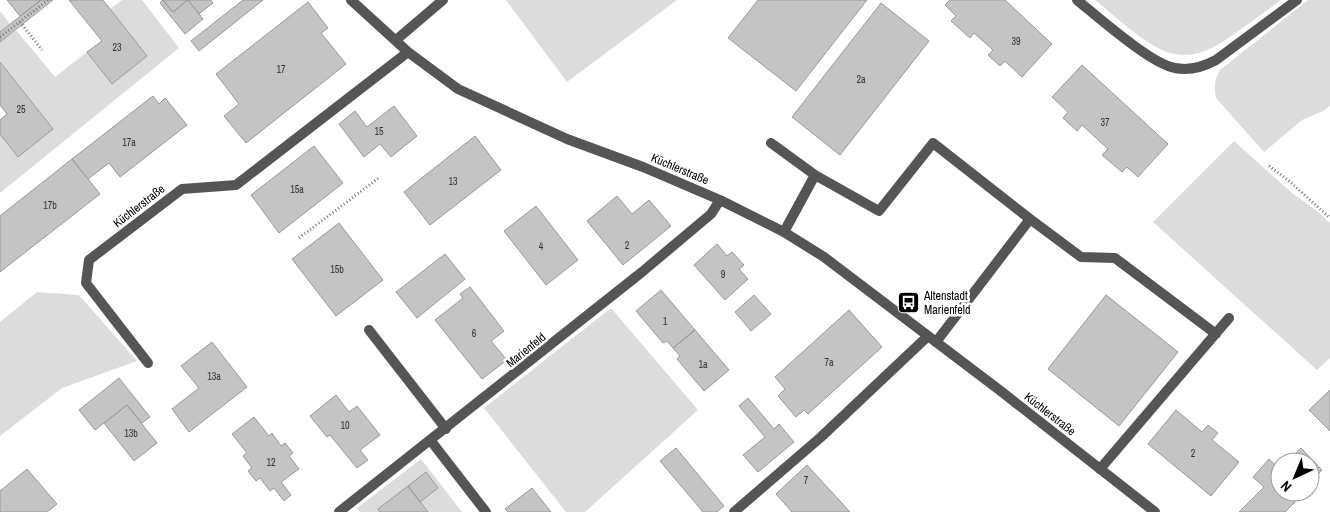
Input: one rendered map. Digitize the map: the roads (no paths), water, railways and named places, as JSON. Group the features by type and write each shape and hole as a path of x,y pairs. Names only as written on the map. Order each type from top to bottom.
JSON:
{"street":[{"name":"Küchlerstraße","path":"351,0 408,52 458,89 487,104 567,139 643,167 720,200 784,232 824,257 1155,512"},
{"path":"396,40 443,0"},
{"path":"1077,0 1152,58 1174,68 1191,69 1204,67 1216,60 1297,0"},
{"name":"Küchlerstraße","path":"148,363 86,283 89,260 182,188 236,186 408,52"},
{"path":"771,143 815,175 879,211 933,143 1030,219 1081,256 1115,258 1216,334"},
{"path":"784,232 815,175"},
{"name":"Marienfeld","path":"340,512 642,272 711,214 720,200"},
{"path":"734,512 932,339 1030,219"},
{"path":"1100,469 1229,318"},
{"path":"369,330 446,429"},
{"path":"431,441 486,512"}],"place":[{"name":"Altenstadt Marienfeld","path":"908,303"}]}
